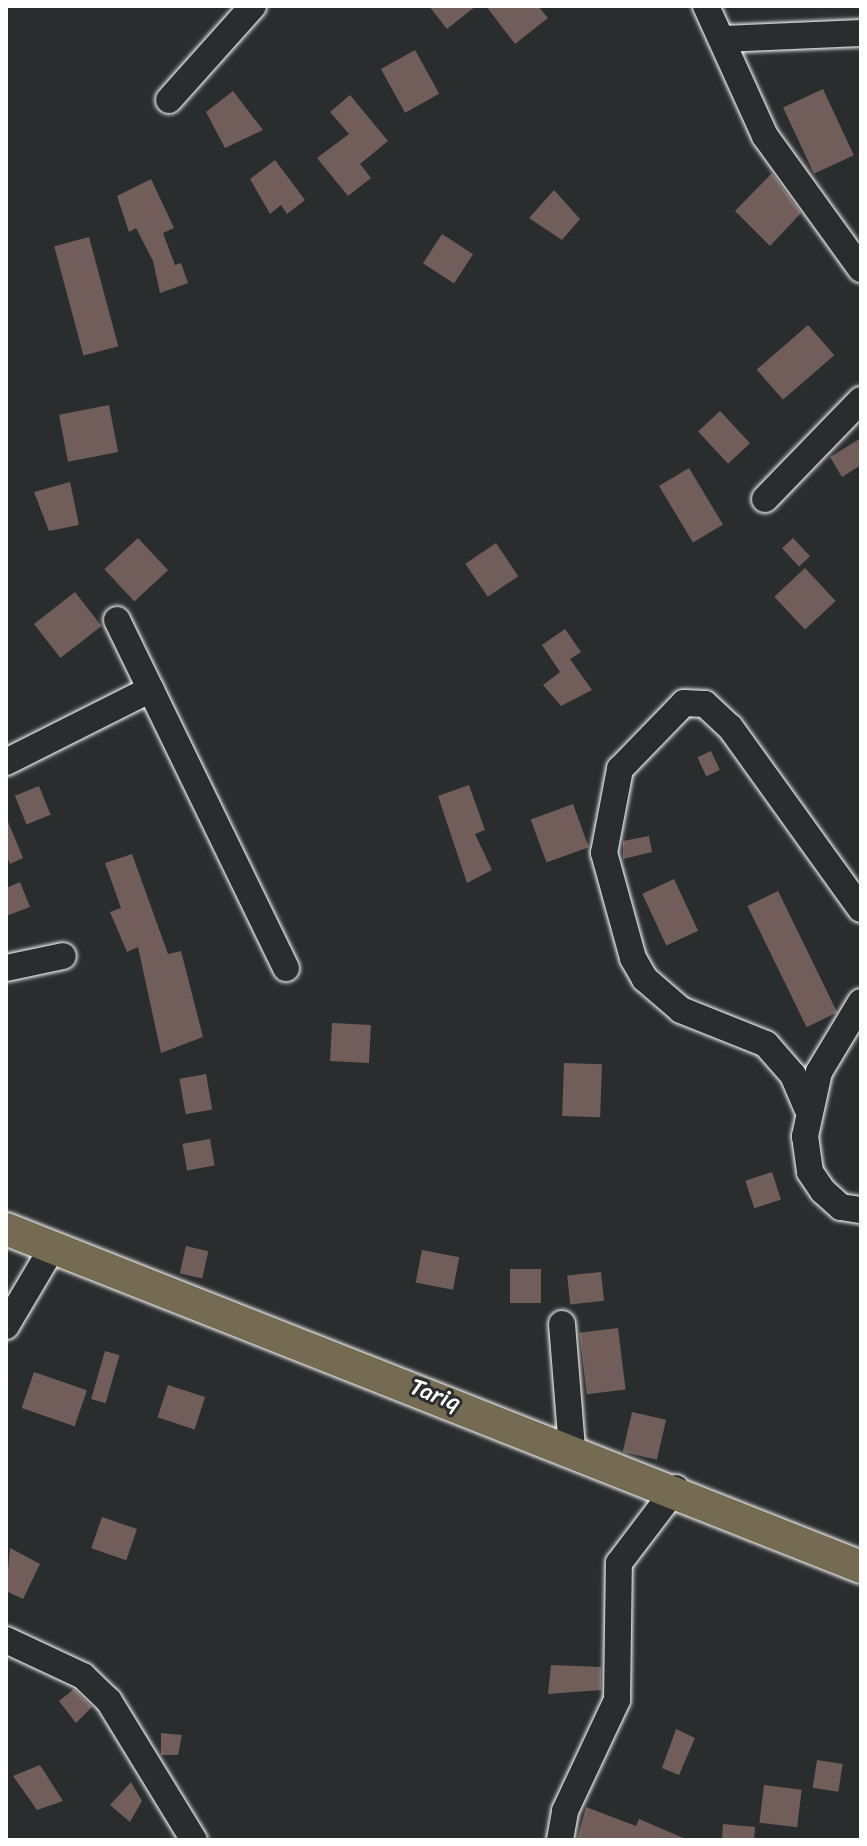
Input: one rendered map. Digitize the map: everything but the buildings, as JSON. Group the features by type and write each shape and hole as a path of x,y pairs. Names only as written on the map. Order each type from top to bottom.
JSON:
{"main road":[{"name":"Tariq","path":"6,1229 51,1250 676,1488 861,1567"}],"street":[{"path":"169,100 253,6"},
{"path":"706,6 765,136 861,269"},
{"path":"723,39 861,33"},
{"path":"765,499 861,400"},
{"path":"117,620 286,968"},
{"path":"6,762 151,689"},
{"path":"861,909 730,727 705,704 684,703 620,769 604,853 633,958 681,1010 766,1044 793,1075 807,1108 810,1172 841,1207 861,1210"},
{"path":"6,968 63,956"},
{"path":"807,1108 819,1072 861,1002"},
{"path":"6,1326 51,1250"},
{"path":"562,1324 572,1447"},
{"path":"560,1840 565,1811 617,1700 619,1563 676,1488"},
{"path":"6,1640 83,1676 109,1701 194,1840"}]}
